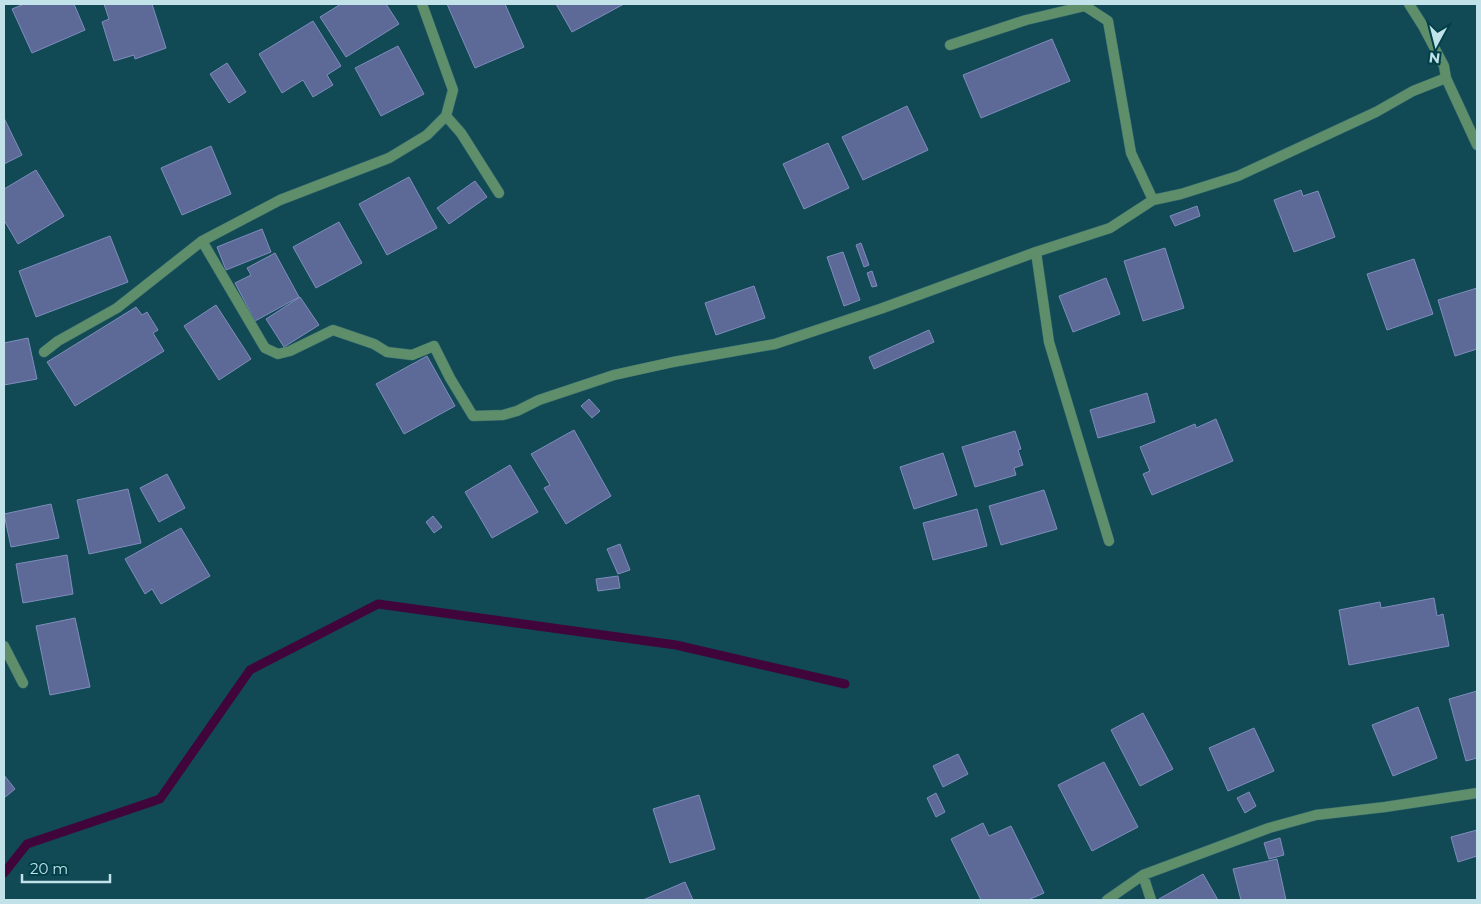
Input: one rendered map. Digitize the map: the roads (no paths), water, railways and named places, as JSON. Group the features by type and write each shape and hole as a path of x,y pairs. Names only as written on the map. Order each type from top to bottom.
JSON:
{"street":[{"path":"44,352 58,341 117,308 202,241 280,200 390,158 427,136 446,116 453,90 422,4"},
{"path":"1409,4 1444,66 1446,78 1477,145"},
{"path":"950,45 1026,20 1085,6 1108,21 1131,153 1153,200"},
{"path":"202,241 265,348 278,354 290,351 333,330 374,344 387,352 412,355 434,346 450,378 473,416 502,414 517,411 539,400 614,375 673,362 775,344 880,309 1036,252 1110,228 1153,200 1181,194 1238,176 1376,112 1413,90 1446,78"},
{"path":"446,116 461,133 499,193"},
{"path":"1036,252 1049,342 1109,541"},
{"path":"4,646 23,683"},
{"path":"1107,900 1143,875 1251,834 1316,815 1477,793"},
{"path":"1143,875 1151,900"}],"waterway":[{"path":"4,873 27,844 160,799 250,670 378,604 676,645 845,684"}]}
